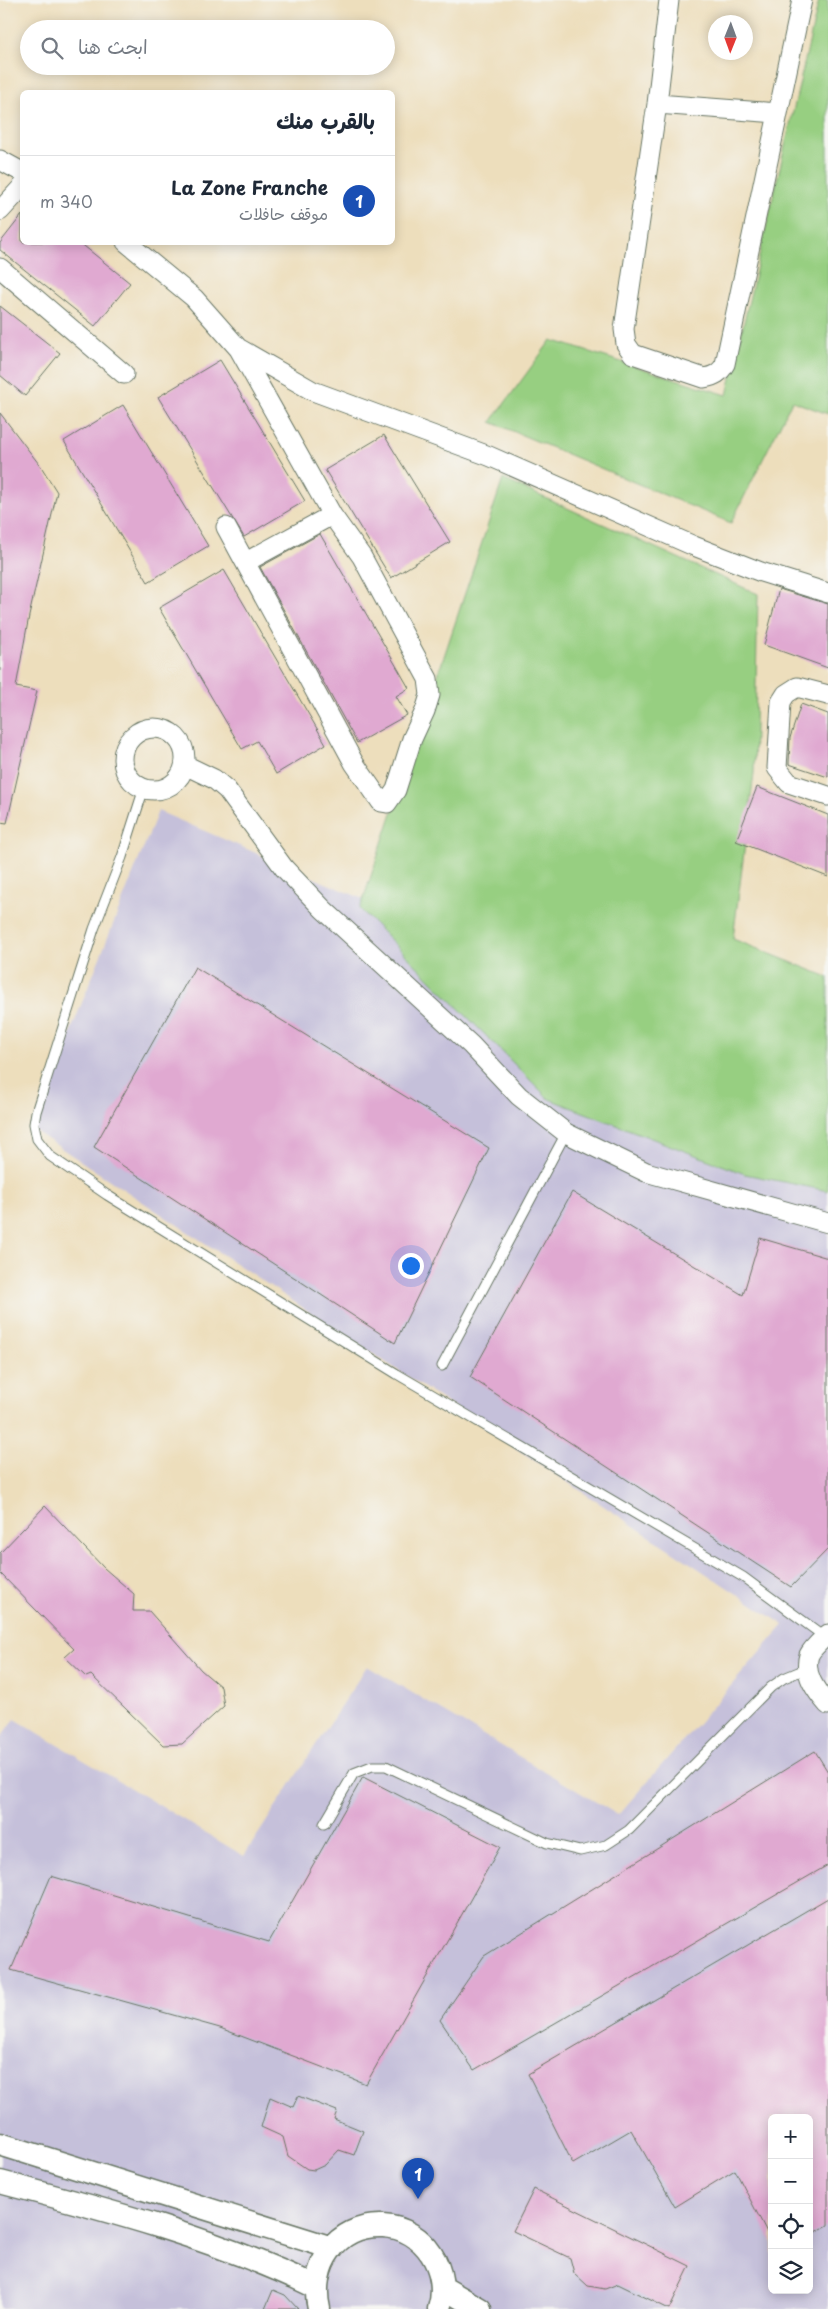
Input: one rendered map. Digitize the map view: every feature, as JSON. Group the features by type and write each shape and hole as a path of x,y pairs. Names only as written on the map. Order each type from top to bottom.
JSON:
{"street":[{"path":"669,0 657,104 624,329 626,344 633,354 704,378 713,376 721,371 725,364 802,0"},
{"path":"657,104 778,113"},
{"path":"0,160 20,171"},
{"path":"0,211 20,189"},
{"path":"130,245 194,298 239,349 332,515 362,557 428,679 430,695 425,711 412,739 396,790 387,803 381,802 354,764 226,527"},
{"path":"0,268 124,374"},
{"path":"239,349 313,390 489,456 702,549 761,572 828,593"},
{"path":"246,562 332,515"},
{"path":"828,695 797,687 786,694 780,709 778,768 789,783 828,796"},
{"path":"156,728 172,734 183,748 185,765 182,773 170,786 153,790 144,788 130,778 123,762 126,745 139,732 156,728"},
{"path":"185,765 214,779 227,790 284,868 324,909 470,1045 519,1096 566,1133 646,1172 828,1224"},
{"path":"826,1635 809,1653 808,1668 813,1687 828,1705"},
{"path":"0,2144 332,2248"},
{"path":"0,2182 78,2203 208,2243 292,2275 316,2287"},
{"path":"319,2309 315,2294 318,2272 332,2248 343,2238 362,2228 384,2226 405,2231 422,2242 435,2258 442,2278 441,2298 480,2309"}],"lane":[{"path":"144,788 122,857 94,929 36,1112 34,1124 37,1139 50,1156 107,1195 397,1374 743,1577 826,1635"},
{"path":"442,1366 566,1133"},
{"path":"324,1824 354,1773 372,1766 386,1766 547,1843 580,1850 606,1845 629,1830 771,1687 784,1678 808,1668"}],"shaded area":[{"path":"158,811 828,1098 828,2309 0,2309 0,1739 15,1719 244,1856 367,1666 618,1815 784,1625 32,1129"}],"green space":[{"path":"819,0 828,0 828,414 792,401 731,523 491,422 551,340 727,395"},
{"path":"503,479 758,594 754,773 733,939 828,977 828,1191 745,1174 549,1099 360,909"}],"building":[{"path":"20,218 20,245 83,245 130,283 95,326 0,250 0,243"},
{"path":"0,306 60,353 25,396 0,375"},
{"path":"220,360 305,501 244,537 158,397"},
{"path":"123,405 208,546 148,582 64,441"},
{"path":"0,413 42,468 57,492 29,616 16,687 37,691 7,823 0,822"},
{"path":"384,435 450,542 391,578 325,470"},
{"path":"320,534 409,688 396,696 407,715 357,743 260,567"},
{"path":"224,570 326,744 276,774 257,741 242,749 159,608"},
{"path":"779,589 828,604 828,668 764,645"},
{"path":"801,704 828,714 828,777 789,764 790,738"},
{"path":"757,787 828,815 828,877 736,841"},
{"path":"195,967 489,1148 395,1343 94,1147"},
{"path":"572,1192 743,1295 760,1238 828,1258 828,1549 791,1587 470,1377"},
{"path":"45,1506 104,1568 134,1594 133,1611 149,1611 201,1670 221,1687 224,1706 182,1744 163,1745 91,1675 86,1677 65,1657 74,1649 0,1573 0,1553"},
{"path":"815,1751 828,1772 828,1865 474,2070 440,2020 484,1956"},
{"path":"363,1777 500,1847 366,2084 220,2028 11,1970 51,1876 269,1942"},
{"path":"828,1898 828,2225 813,2234 813,2114 768,2114 768,2234 735,2170 675,2207 631,2130 573,2164 528,2074"},
{"path":"298,2096 337,2111 334,2119 363,2131 354,2155 339,2150 325,2165 314,2170 307,2169 288,2156 283,2137 261,2127 270,2097 293,2107"},
{"path":"534,2189 690,2266 669,2309 618,2284 605,2289 588,2286 574,2273 570,2258 513,2231"},
{"path":"273,2290 285,2295 298,2309 265,2309"}],"place":[{"name":"La Zone Franche","path":"418,2199"}]}
